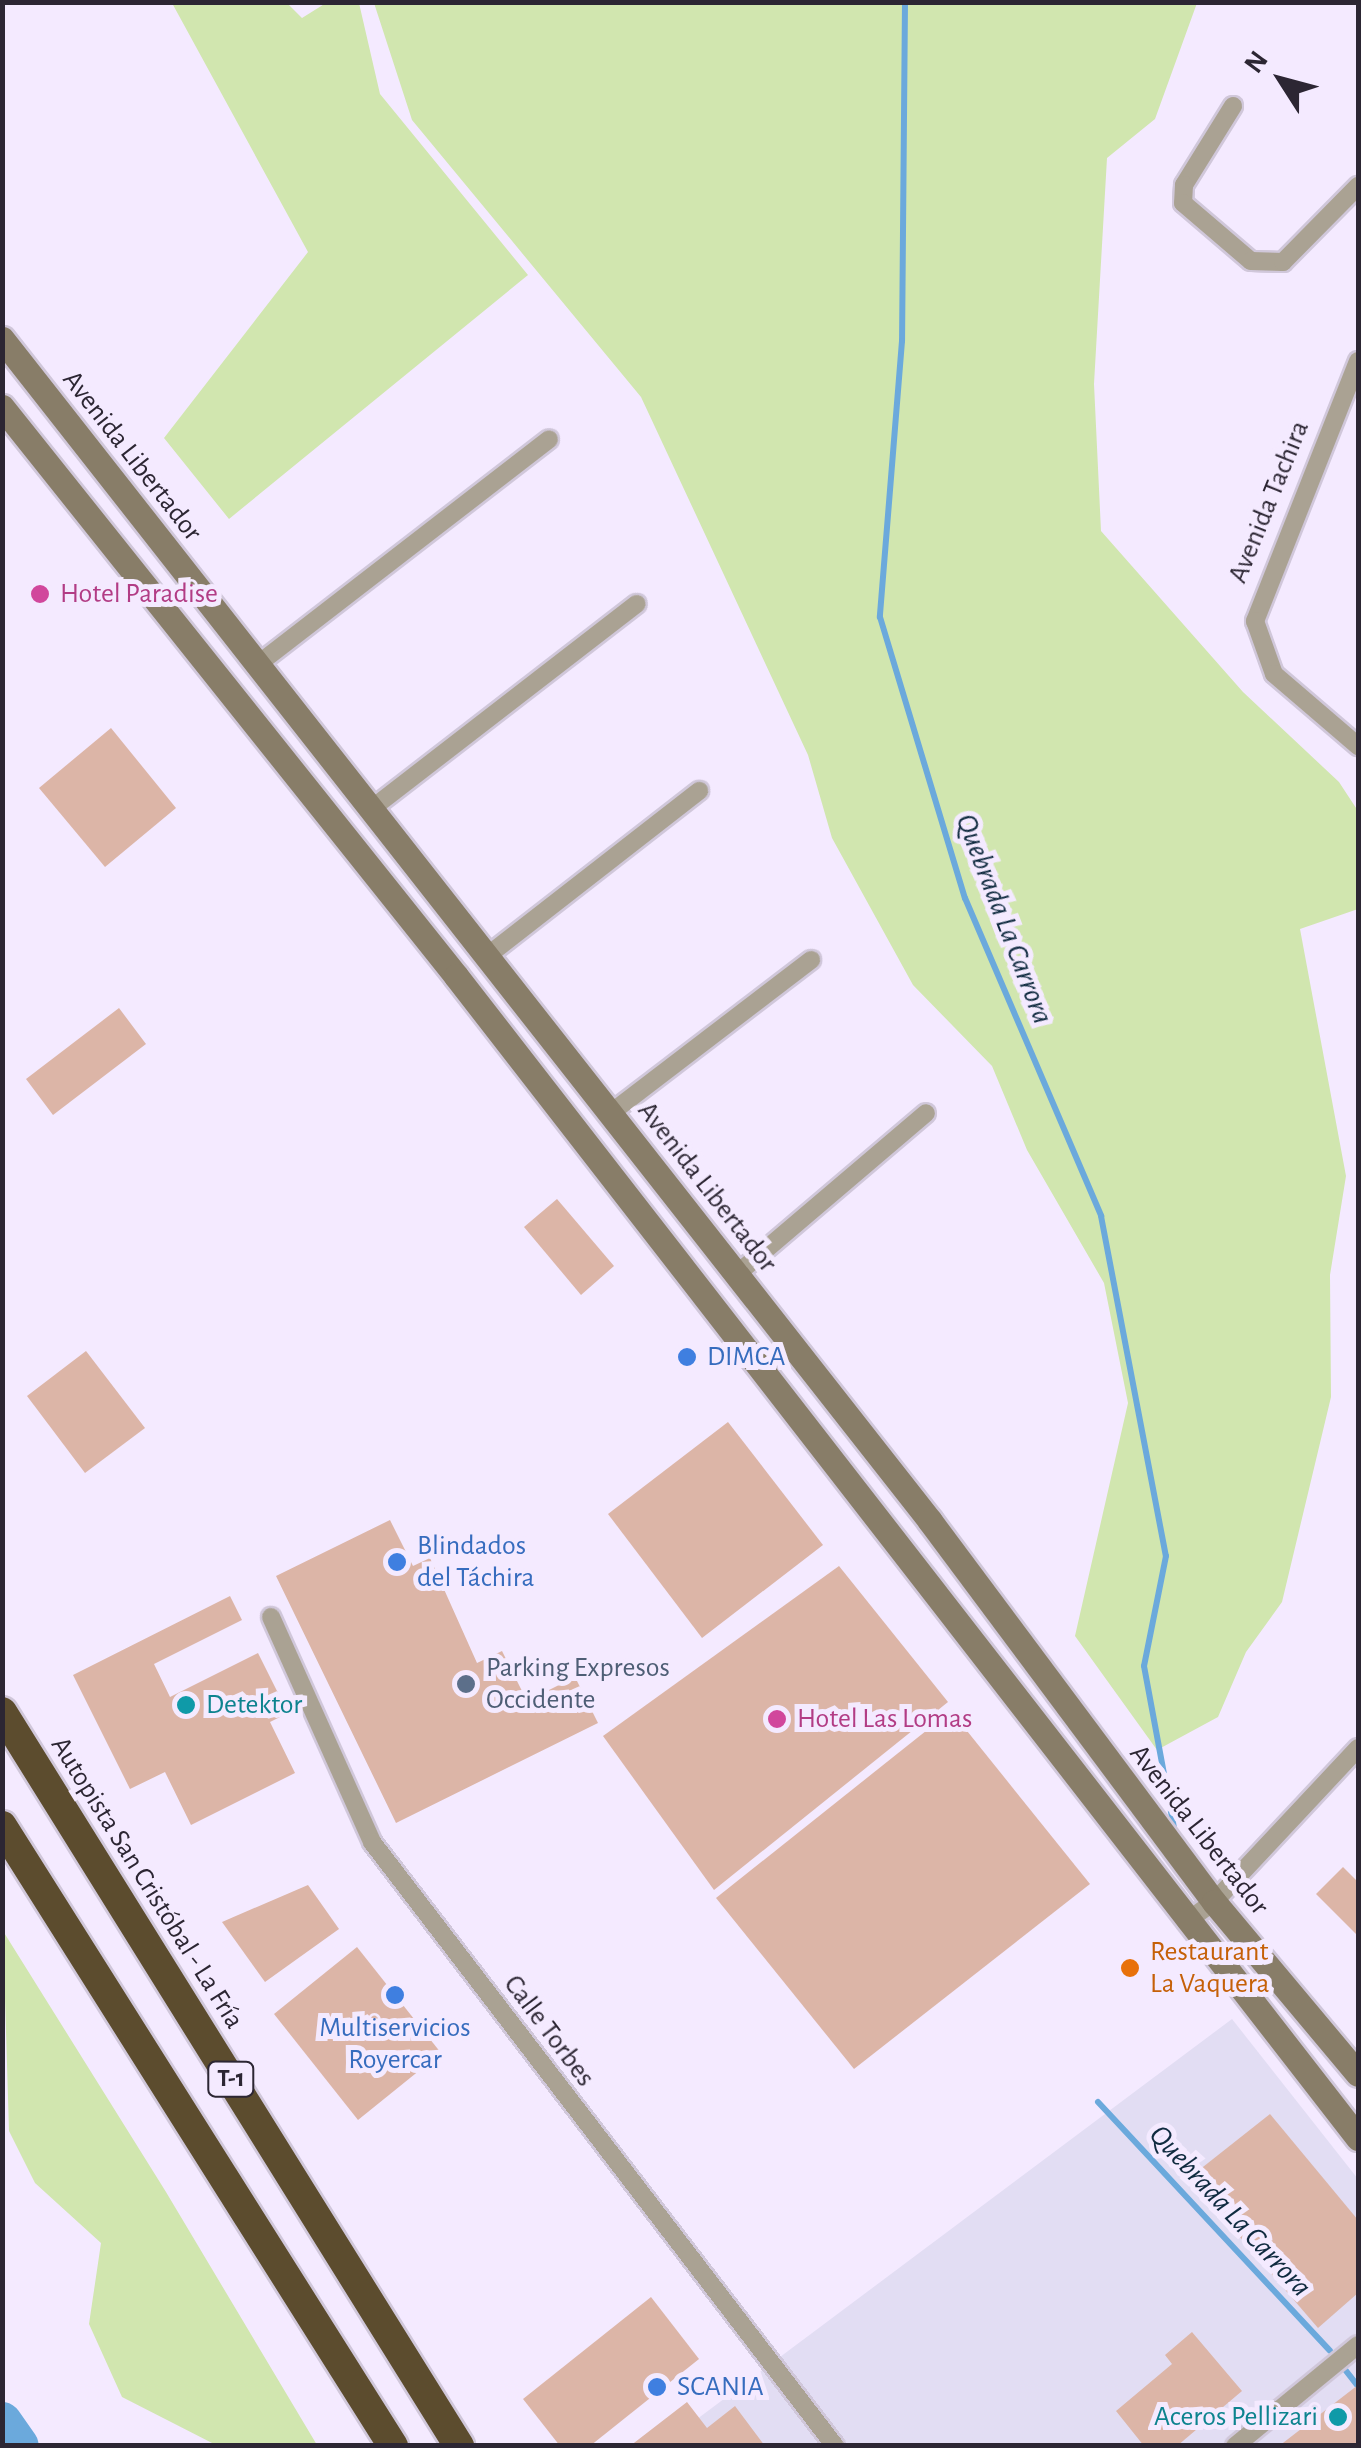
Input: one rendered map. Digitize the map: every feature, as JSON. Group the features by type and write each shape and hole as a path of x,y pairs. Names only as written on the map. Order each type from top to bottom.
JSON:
{"highway":[{"name":"Autopista San Cristóbal - La Fría","path":"2,1712 459,2446"},
{"name":"T-1","path":"2,1826 393,2446"}],"main road":[{"name":"Avenida Libertador","path":"2,340 737,1274 1214,1902 1358,2074"},
{"path":"2,407 456,976 1186,1922 1358,2138"}],"street":[{"path":"1233,106 1184,185 1183,204 1251,261 1282,262 1358,186"},
{"name":"Avenida Tachira","path":"1358,361 1255,621 1274,674 1358,746"},
{"path":"258,665 550,439"},
{"path":"370,810 637,604"},
{"path":"487,956 699,791"},
{"path":"611,1113 812,960"},
{"path":"737,1274 926,1113"},
{"name":"Calle Torbes","path":"271,1617 372,1842 835,2446"},
{"path":"1186,1922 1214,1902 1358,1748"},
{"path":"1235,2446 1358,2345"}],"shaded area":[{"path":"1232,2019 1358,2179 1358,2445 661,2446"}],"green space":[{"path":"172,3 287,3 302,18 326,3 359,3 380,94 528,275 229,519 164,438 308,252"},
{"path":"374,3 1197,3 1155,119 1107,158 1094,384 1101,531 1243,692 1339,782 1358,811 1358,909 1300,929 1346,1176 1330,1275 1331,1397 1282,1602 1246,1652 1218,1717 1157,1750 1075,1636 1128,1403 1104,1283 1027,1150 992,1066 913,985 832,838 808,755 641,397 412,120"},
{"path":"3,1931 166,2192 317,2445 216,2445 122,2397 89,2324 101,2243 35,2183 9,2131"}],"building":[{"path":"111,728 176,808 105,867 39,788"},
{"path":"119,1008 146,1044 53,1115 26,1079"},
{"path":"557,1199 614,1266 581,1295 524,1227"},
{"path":"86,1351 145,1428 85,1473 27,1396"},
{"path":"728,1422 823,1545 702,1638 608,1514"},
{"path":"390,1520 413,1566 430,1558 477,1663 502,1651 527,1701 575,1677 598,1723 396,1823 276,1576"},
{"name":"Hotel Las Lomas","path":"839,1566 948,1702 714,1890 603,1736"},
{"name":"Detektor","path":"230,1596 242,1620 154,1664 170,1697 258,1653 288,1713 270,1722 295,1773 191,1825 165,1772 130,1789 73,1675"},
{"path":"951,1711 1090,1884 854,2069 716,1898"},
{"path":"1343,1867 1358,1882 1358,1936 1316,1894"},
{"path":"308,1885 339,1929 265,1982 222,1922"},
{"path":"357,1947 441,2053 358,2120 274,2014"},
{"path":"1270,2114 1358,2220 1358,2293 1318,2328 1189,2178"},
{"path":"651,2297 699,2359 590,2446 560,2446 523,2399"},
{"path":"1192,2332 1242,2391 1177,2446 1144,2446 1116,2411 1172,2364 1165,2355"},
{"name":"Aceros Pellizari","path":"1358,2385 1358,2446 1279,2446"},
{"path":"687,2402 707,2428 735,2406 765,2446 630,2446"}],"waterway":[{"name":"Quebrada La Carrora","path":"905,2 902,341 880,617 965,898 1101,1216 1166,1556 1144,1666 1175,1834"},
{"name":"Quebrada La Carrora","path":"1098,2102 1330,2351"},
{"name":"Quebrada La Carrora","path":"1343,2367 1358,2386"},
{"path":"2,2422 19,2446"}],"place":[{"name":"Hotel Paradise","path":"40,594"},
{"name":"DIMCA","path":"687,1357"},
{"name":"Blindados del Táchira","path":"397,1562"},
{"name":"Parking Expresos Occidente","path":"466,1684"},
{"name":"Detektor","path":"186,1705"},
{"name":"Hotel Las Lomas","path":"777,1719"},
{"name":"Restaurant La Vaquera","path":"1130,1968"},
{"name":"Multiservicios Royercar","path":"395,1995"},
{"name":"SCANIA","path":"657,2387"},
{"name":"Aceros Pellizari","path":"1338,2417"}]}
